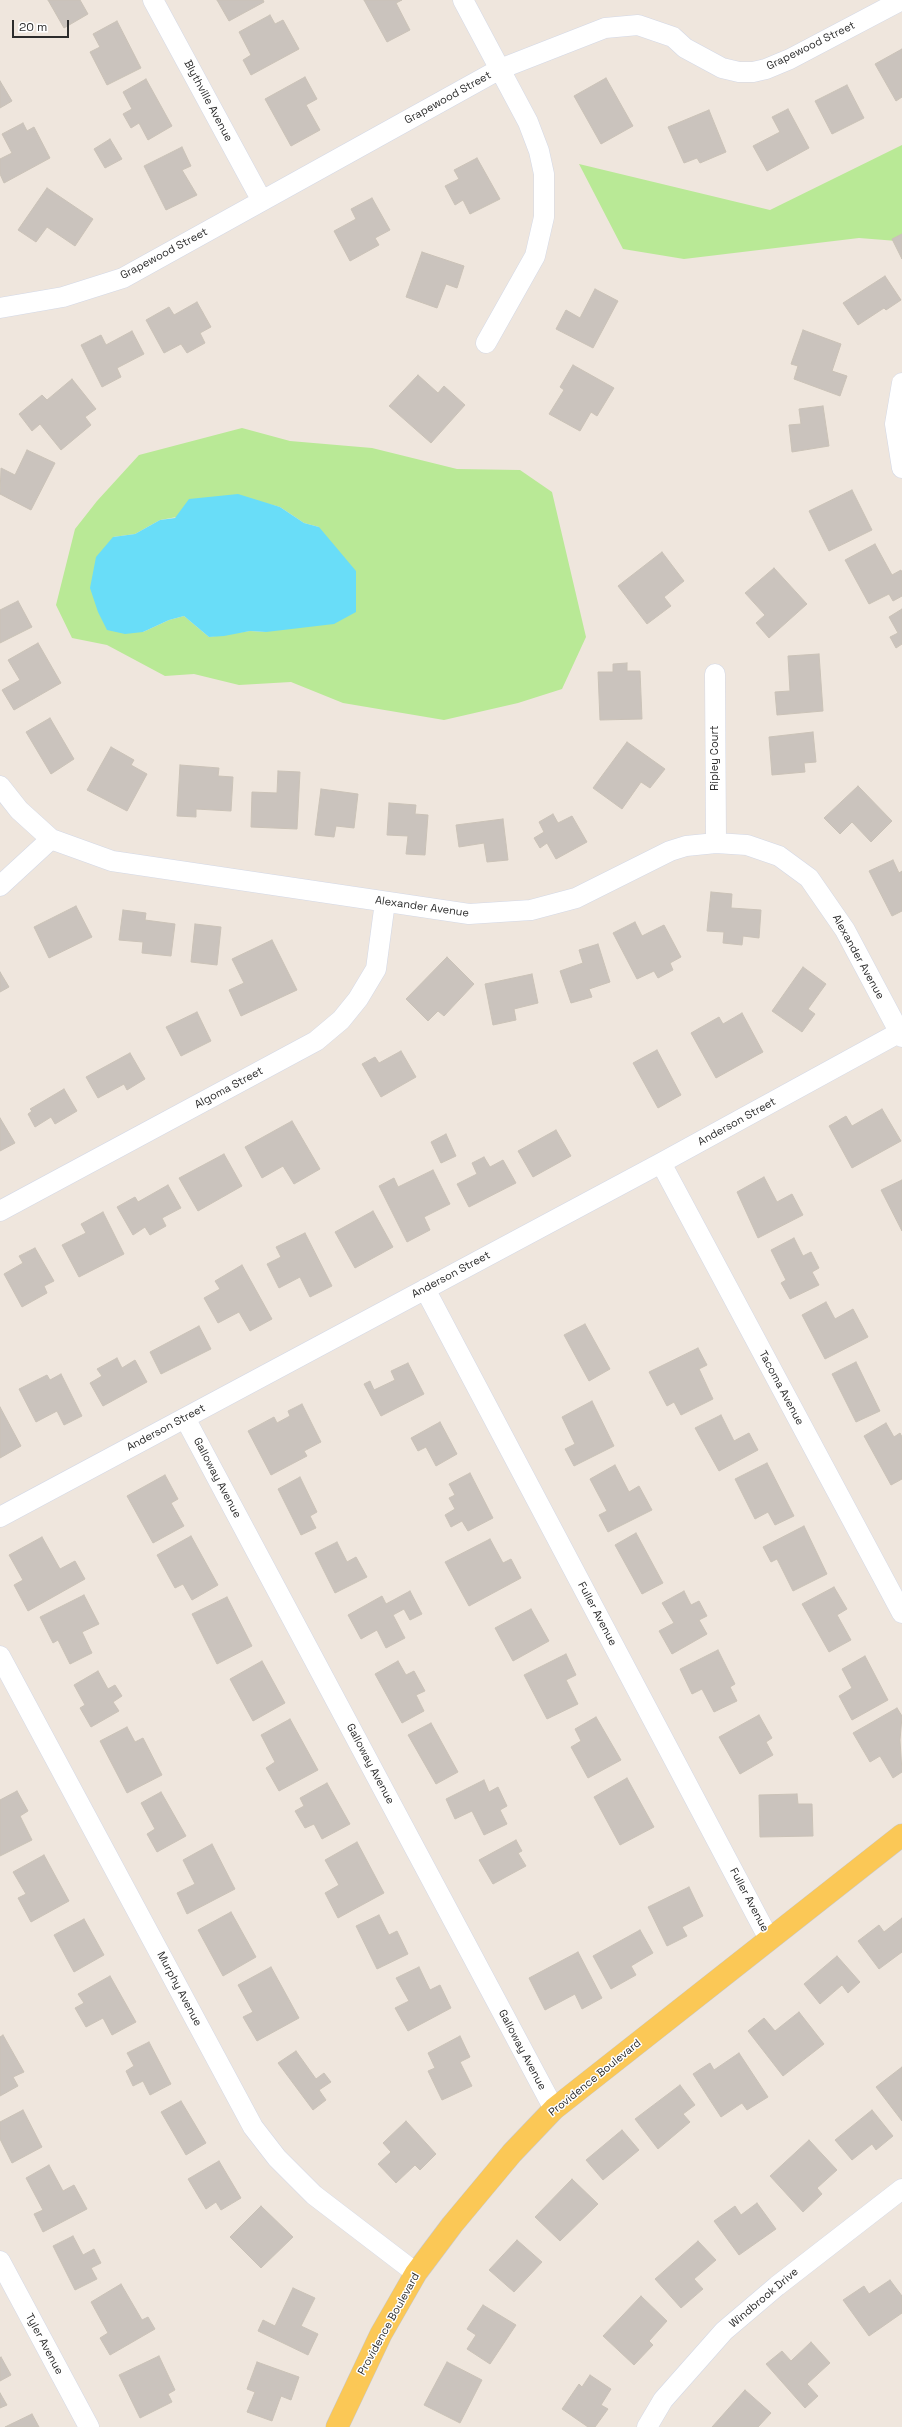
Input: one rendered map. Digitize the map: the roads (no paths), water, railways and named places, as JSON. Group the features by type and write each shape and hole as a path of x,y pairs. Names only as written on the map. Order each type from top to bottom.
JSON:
{"main road":[{"name":"Providence Boulevard","path":"337,2427 381,2334 416,2273 452,2225 482,2189 554,2109 902,1835"}],"street":[{"name":"Blythville Avenue","path":"153,0 262,201"},
{"path":"463,0 528,122 540,151 544,174 544,217 535,256 486,344"},
{"name":"Grapewood Street","path":"0,308 63,297 123,278 500,69 605,28 623,25 638,25 673,37 691,52 722,68 739,72 752,72 766,69 790,59 902,0"},
{"path":"902,383 896,424 902,468"},
{"name":"Ripley Court","path":"715,674 716,842"},
{"name":"Alexander Avenue","path":"0,786 19,810 51,839 112,861 469,914 531,910 576,898 670,851 686,846 716,842 747,845 779,856 809,878 845,930 901,1034"},
{"path":"0,886 51,839"},
{"name":"Algoma Street","path":"0,1211 316,1041 341,1020 358,999 376,970 385,902"},
{"name":"Anderson Street","path":"0,1517 901,1034"},
{"name":"Tacoma Avenue","path":"661,1163 902,1613"},
{"name":"Fuller Avenue","path":"425,1289 769,1939"},
{"name":"Galloway Avenue","path":"185,1418 554,2109"},
{"name":"Murphy Avenue","path":"0,1656 253,2127 277,2158 314,2195 416,2273"},
{"name":"Windbrook Drive","path":"647,2427 663,2400 724,2332 777,2286 902,2189"},
{"name":"Tyler Avenue","path":"0,2261 89,2427"}],"water":[{"path":"238,494 280,507 304,523 319,527 356,571 356,612 334,624 266,632 250,631 224,636 209,637 184,616 169,620 143,632 125,634 107,630 98,612 90,588 96,557 113,537 135,534 160,520 175,518 189,499"}]}
